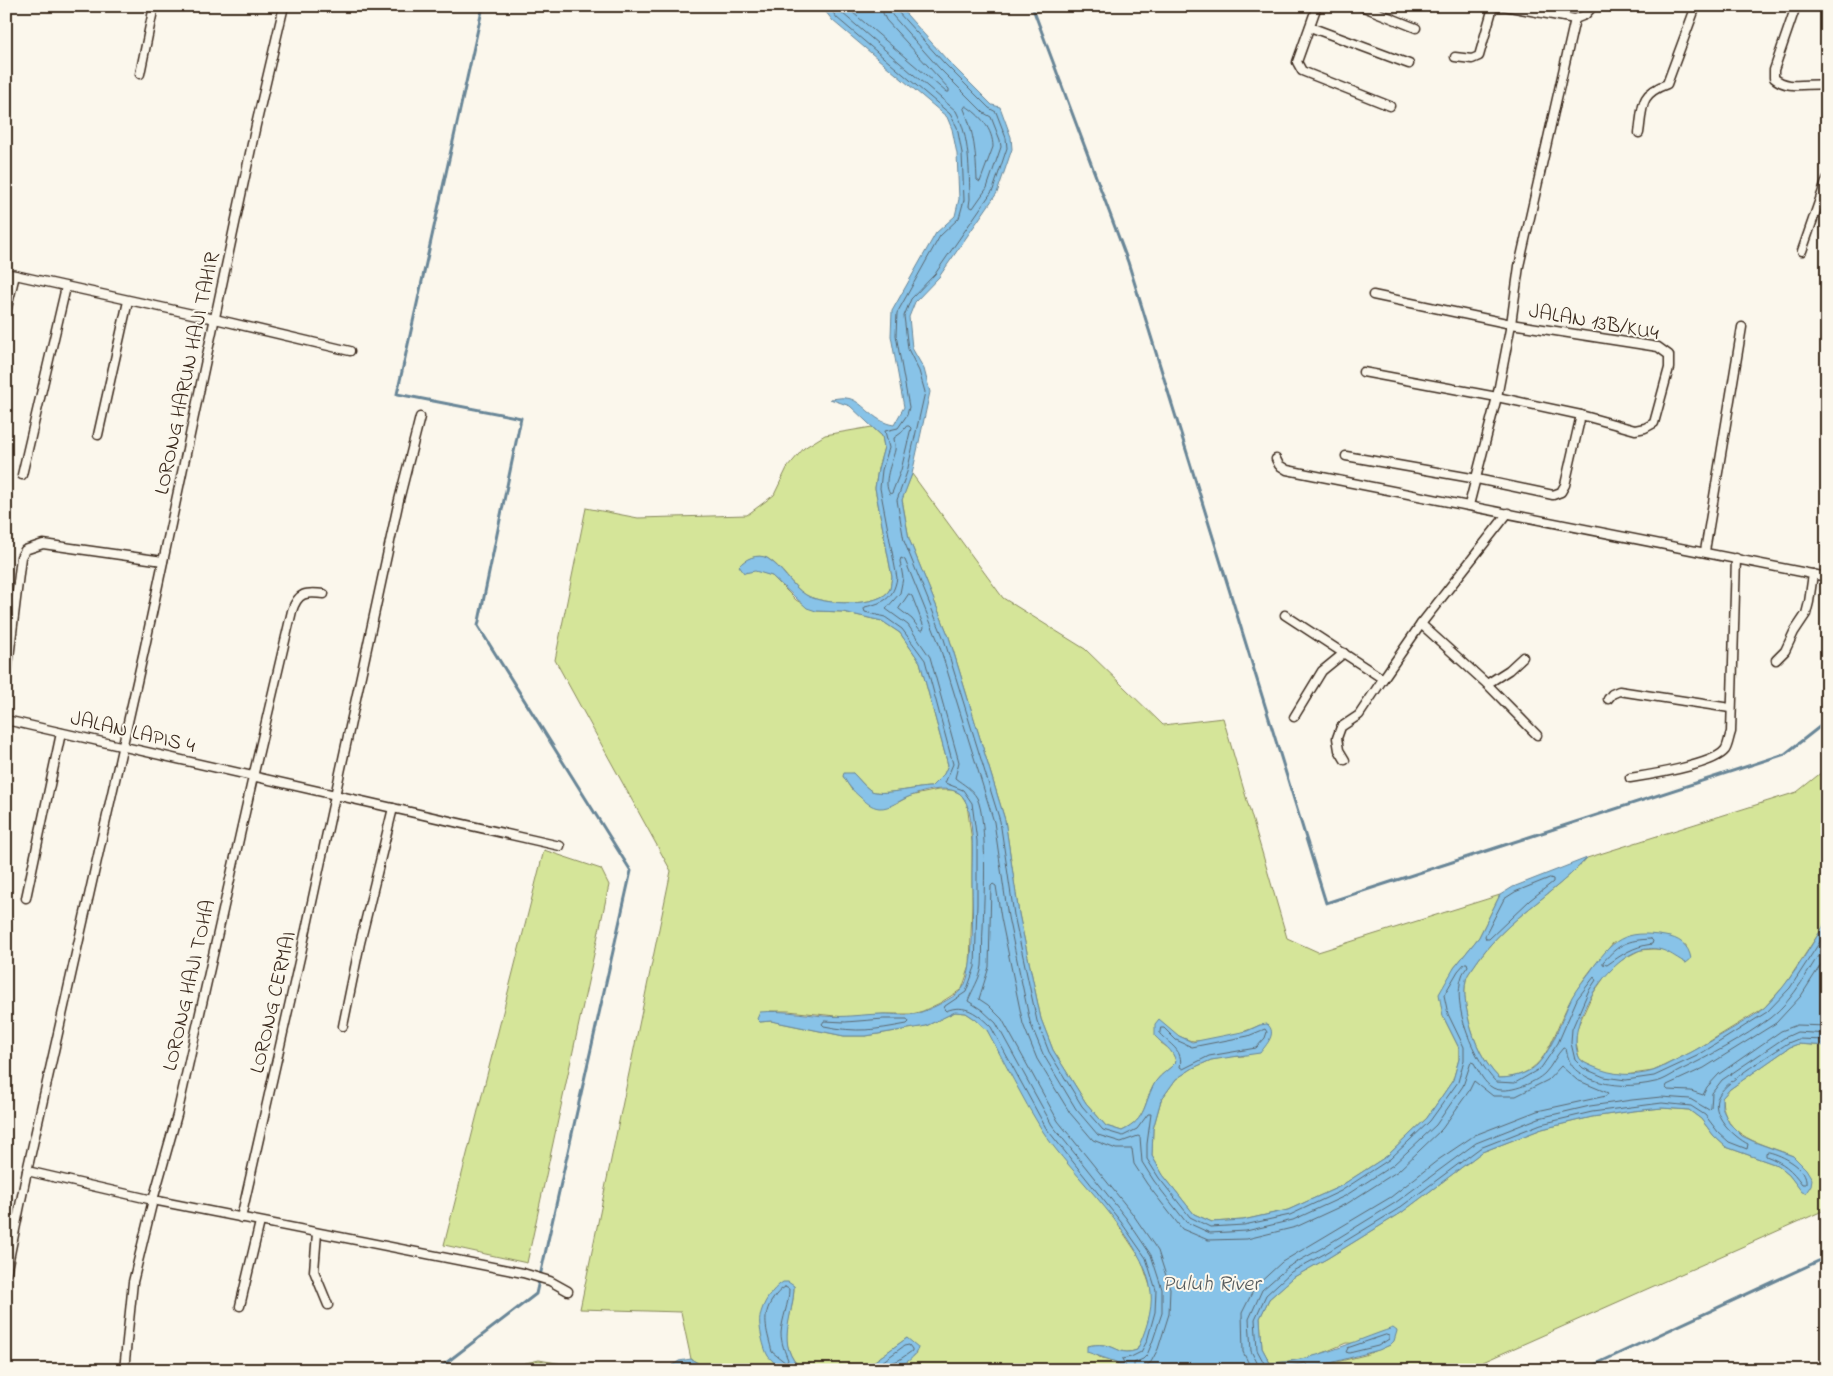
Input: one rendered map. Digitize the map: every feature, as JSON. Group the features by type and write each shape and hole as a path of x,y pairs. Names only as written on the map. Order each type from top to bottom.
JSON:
{"street":[{"path":"140,74 154,6"},
{"name":"LORONG HARUN HAJI TAHIR","path":"6,1274 27,1171 163,561 256,125 284,6"},
{"path":"1317,6 1297,62 1302,71 1390,106"},
{"path":"1361,6 1416,28"},
{"path":"1455,57 1472,59 1479,56 1493,8 1503,6 1575,19 1584,15 1592,6"},
{"path":"1639,133 1645,98 1653,88 1667,84 1696,6"},
{"path":"1796,6 1774,70 1774,78 1779,83 1790,86 1827,85"},
{"path":"1469,505 1497,397 1511,324 1519,266 1575,19"},
{"path":"1310,27 1409,64"},
{"path":"1802,251 1827,179"},
{"path":"6,273 215,319 350,352"},
{"path":"6,312 15,275"},
{"path":"22,475 66,287"},
{"name":"JALAN 13B/KU4","path":"1373,295 1511,324 1658,347 1669,355 1669,368 1654,423 1645,428 1635,430 1581,415"},
{"path":"98,435 128,301"},
{"path":"1704,551 1742,327"},
{"path":"1346,456 1553,495 1561,492 1565,485 1581,415 1363,372"},
{"name":"LORONG CERMAI","path":"241,1218 336,795 399,500 420,417"},
{"path":"1276,459 1279,465 1287,470 1704,551 1827,577"},
{"path":"1345,760 1339,750 1336,738 1341,727 1359,716 1420,624 1508,513"},
{"path":"6,683 21,557 25,550 43,544 163,561"},
{"path":"1630,778 1669,772 1717,757 1726,750 1731,732 1730,708 1735,642 1736,558"},
{"path":"1776,660 1785,651 1794,632 1806,614 1813,574"},
{"name":"LORONG HAJI TOHA","path":"124,1370 133,1282 176,1116 252,777 296,599 310,592 324,594"},
{"path":"1285,615 1383,679"},
{"path":"1420,624 1487,684 1537,735"},
{"path":"1294,717 1322,671 1344,653"},
{"path":"1487,684 1508,670 1522,657"},
{"path":"1608,699 1612,694 1619,691 1730,708"},
{"name":"JALAN LAPIS 4","path":"6,720 560,846"},
{"path":"26,898 62,733"},
{"path":"343,1026 360,943 393,808"},
{"path":"27,1171 153,1200 317,1234 523,1273 550,1281 568,1291"},
{"path":"240,1306 260,1222"},
{"path":"317,1234 314,1271 328,1305"}],"green space":[{"path":"872,427 882,436 884,447 875,488 892,577 890,589 884,595 864,602 837,603 825,601 806,595 796,587 778,566 767,558 754,557 742,563 744,573 755,570 772,576 796,600 816,611 843,612 882,621 900,633 920,662 948,765 944,774 931,787 890,792 870,790 853,773 843,776 851,789 895,804 910,796 938,790 952,790 961,794 967,804 972,842 970,966 962,989 940,1003 912,1014 845,1017 770,1011 760,1022 771,1021 844,1036 866,1036 926,1026 955,1012 966,1013 987,1030 1141,1259 1151,1289 1152,1305 1146,1329 1137,1350 1123,1352 1104,1345 1087,1346 1099,1357 1116,1362 1125,1370 885,1370 902,1364 916,1354 907,1338 862,1370 802,1370 793,1359 787,1339 794,1286 766,1348 766,1351 784,1370 702,1370 701,1365 691,1359 681,1312 580,1309 671,871 555,660 586,508 638,518 747,515 774,495 787,468 804,448 825,435"},
{"path":"912,474 1003,598 1085,649 1163,725 1223,718 1287,938 1318,952 1500,895 1479,937 1454,968 1443,1016 1459,1048 1459,1059 1453,1080 1427,1118 1387,1156 1339,1187 1288,1210 1243,1220 1212,1222 1194,1214 1163,1175 1152,1156 1153,1129 1161,1100 1176,1079 1193,1068 1211,1060 1244,1056 1260,1025 1237,1034 1219,1038 1194,1041 1179,1036 1161,1043 1171,1051 1176,1062 1156,1081 1141,1115 1122,1131 1106,1126 1086,1103 1053,1050 1041,1019 1019,914 1005,820 949,637 909,539 902,499"},
{"path":"1827,768 1827,917 1823,927 1785,985 1764,1008 1694,1051 1653,1071 1625,1075 1604,1072 1579,1058 1576,1030 1592,995 1610,969 1640,950 1667,950 1686,963 1686,945 1613,943 1577,989 1548,1050 1540,1061 1530,1070 1516,1076 1499,1078 1484,1059 1474,1037 1465,1001 1465,990 1469,973 1501,933 1587,858 1797,792"},
{"path":"544,850 601,869 609,885 527,1263 444,1245"},
{"path":"1798,1044 1827,1046 1827,1209 1465,1370 1304,1370 1365,1355 1390,1345 1346,1343 1316,1356 1270,1363 1262,1348 1260,1318 1269,1299 1294,1277 1401,1213 1482,1152 1542,1129 1592,1117 1633,1111 1662,1108 1689,1110 1701,1119 1714,1136 1726,1147 1777,1165 1789,1175 1802,1191 1793,1156 1758,1143 1737,1131 1729,1123 1724,1112 1722,1098 1730,1089 1790,1047"},
{"path":"539,1360 598,1370 502,1370"}],"water":[{"name":"Puluh River","path":"821,6 899,6 947,60 992,105 1000,107 1011,137 1012,149 997,193 939,277 915,302 909,317 912,348 924,369 930,392 912,474 902,500 909,539 949,637 1005,820 1019,914 1041,1019 1053,1050 1086,1103 1106,1126 1122,1131 1136,1121 1144,1109 1156,1081 1176,1062 1170,1050 1155,1036 1155,1024 1159,1019 1179,1036 1192,1042 1247,1031 1267,1024 1271,1035 1268,1043 1260,1053 1211,1060 1193,1068 1176,1079 1161,1100 1153,1129 1152,1156 1163,1175 1194,1214 1212,1222 1243,1220 1288,1210 1339,1187 1387,1156 1427,1118 1453,1080 1459,1059 1459,1048 1443,1016 1439,994 1454,968 1479,937 1500,895 1513,887 1587,858 1501,933 1488,947 1468,976 1466,980 1465,1001 1474,1037 1484,1059 1499,1078 1519,1075 1529,1071 1537,1065 1549,1049 1574,994 1605,952 1620,939 1639,934 1651,934 1679,940 1686,946 1691,959 1686,963 1665,951 1655,949 1641,950 1628,956 1603,979 1592,995 1583,1011 1576,1043 1581,1060 1601,1070 1631,1074 1656,1070 1683,1057 1762,1010 1782,989 1796,969 1823,927 1827,917 1827,1046 1798,1044 1790,1047 1730,1089 1722,1098 1722,1108 1729,1123 1742,1136 1793,1156 1806,1169 1812,1179 1806,1193 1802,1192 1789,1175 1777,1165 1726,1147 1714,1136 1701,1119 1689,1110 1662,1108 1633,1111 1592,1117 1542,1129 1482,1152 1401,1213 1294,1277 1269,1299 1260,1318 1262,1348 1270,1363 1286,1362 1317,1355 1393,1328 1397,1331 1394,1341 1390,1345 1379,1350 1304,1370 1125,1370 1116,1362 1087,1352 1087,1346 1104,1345 1123,1352 1137,1350 1151,1307 1151,1292 1146,1271 1136,1250 1122,1229 1042,1130 987,1030 966,1013 955,1012 926,1026 866,1036 844,1036 771,1021 760,1022 757,1019 760,1012 832,1016 915,1014 946,1001 962,989 966,981 971,953 973,918 972,832 971,820 964,799 959,793 942,789 922,792 887,807 879,808 860,797 843,776 844,773 853,773 870,790 890,792 931,787 944,774 948,765 920,662 900,633 882,621 843,612 816,611 807,608 772,576 755,571 744,573 739,566 752,557 767,558 806,595 837,603 864,602 884,595 890,589 892,577 875,488 884,447 882,436 850,406 830,399 852,399 879,420 894,425 904,407 891,336 892,311 936,233 955,216 959,199 957,154 952,129 947,117 833,21"},
{"path":"783,1282 788,1282 794,1286 787,1340 794,1360 802,1370 786,1370 776,1364 768,1356 762,1337 760,1326 761,1312 771,1293"},
{"path":"907,1338 918,1347 910,1360 886,1369 862,1370"},
{"path":"691,1359 701,1365 702,1370 666,1370 679,1361"}],"waterway":[{"path":"441,1370 442,1366 536,1294 631,871 478,626 521,418 397,394 483,6"},
{"path":"1032,6 1128,262 1326,903 1785,754 1827,721"},
{"path":"1583,1370 1827,1257"}]}
